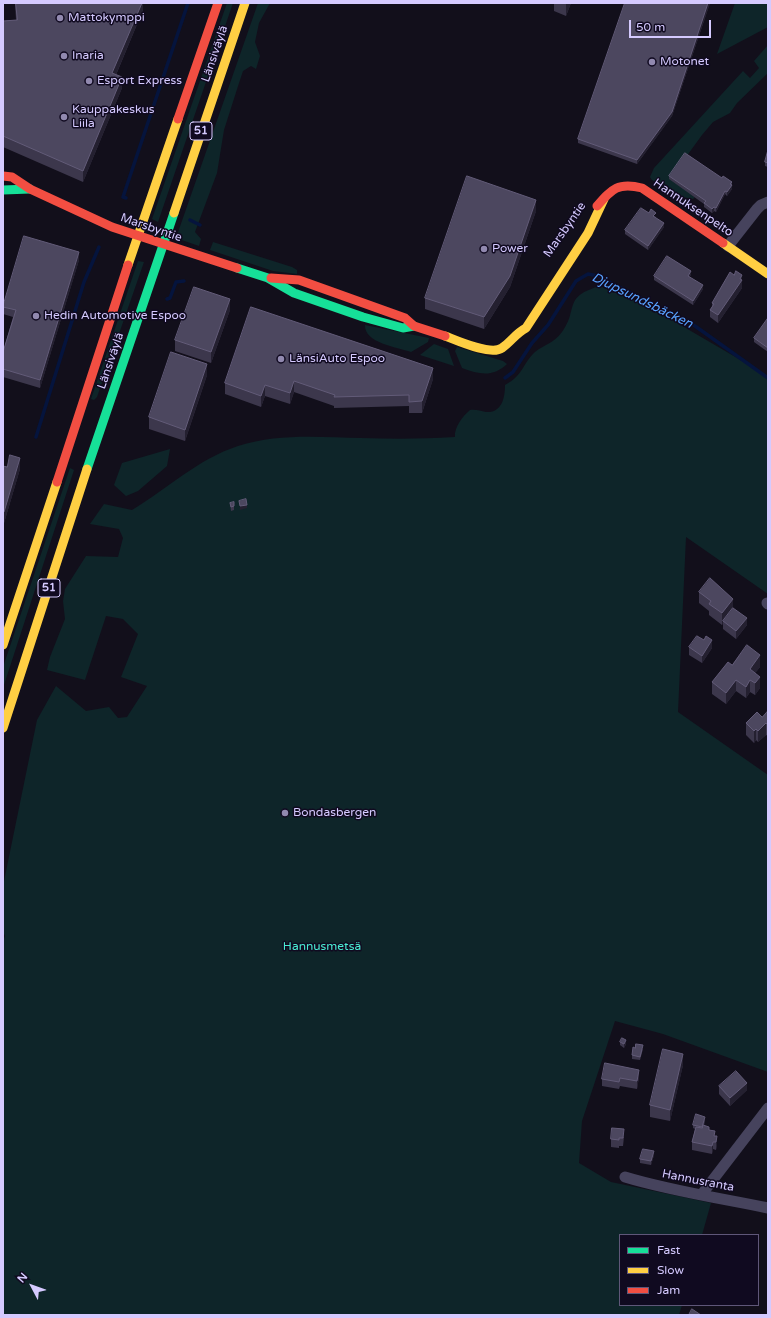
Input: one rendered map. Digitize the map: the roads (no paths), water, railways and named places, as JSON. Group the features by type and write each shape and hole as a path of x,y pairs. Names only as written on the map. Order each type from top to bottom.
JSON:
{"main road":[{"name":"Länsiväylä","path":"3,645 134,247 218,3"},
{"name":"Länsiväylä","path":"3,728 166,235 245,3"},
{"name":"Marsbyntie","path":"3,176 17,179 30,189 112,228 268,278 294,293 363,317 402,328 414,326"},
{"name":"Hannuksenpelto","path":"604,199 619,185 627,184 642,188 768,274"},
{"name":"Marsbyntie","path":"3,190 30,189"},
{"name":"Marsbyntie","path":"268,278 299,280 405,318 414,326 490,351 501,349 516,333 526,328 588,233 604,199"},
{"name":"Marsbyntie","path":"582,222 604,199"},
{"path":"516,333 517,322"}],"street":[{"path":"728,246 761,205 768,202"},
{"path":"702,1194 768,1108"},
{"name":"Hannusranta","path":"625,1177 657,1186 768,1208"}],"waterway":[{"path":"126,198 123,197 188,3"},
{"path":"190,220 200,225"},
{"path":"36,437 84,282 99,247"},
{"name":"Djupsundsbäcken","path":"505,378 513,372 532,343 548,325 576,281 588,274 598,276 695,326 768,378"},
{"path":"167,299 170,298 176,282 184,281"}],"place":[{"name":"Mattokymppi","path":"60,18"},
{"name":"Inaria","path":"64,56"},
{"name":"Motonet","path":"652,62"},
{"name":"Esport Express","path":"89,81"},
{"name":"Kauppakeskus Liila","path":"64,117"},
{"name":"Power","path":"484,249"},
{"name":"Hedin Automotive Espoo","path":"36,316"},
{"name":"LänsiAuto Espoo","path":"281,359"},
{"name":"Bondasbergen","path":"285,813"}],"park label":[{"name":"Hannusmetsä","path":"322,947"}]}
